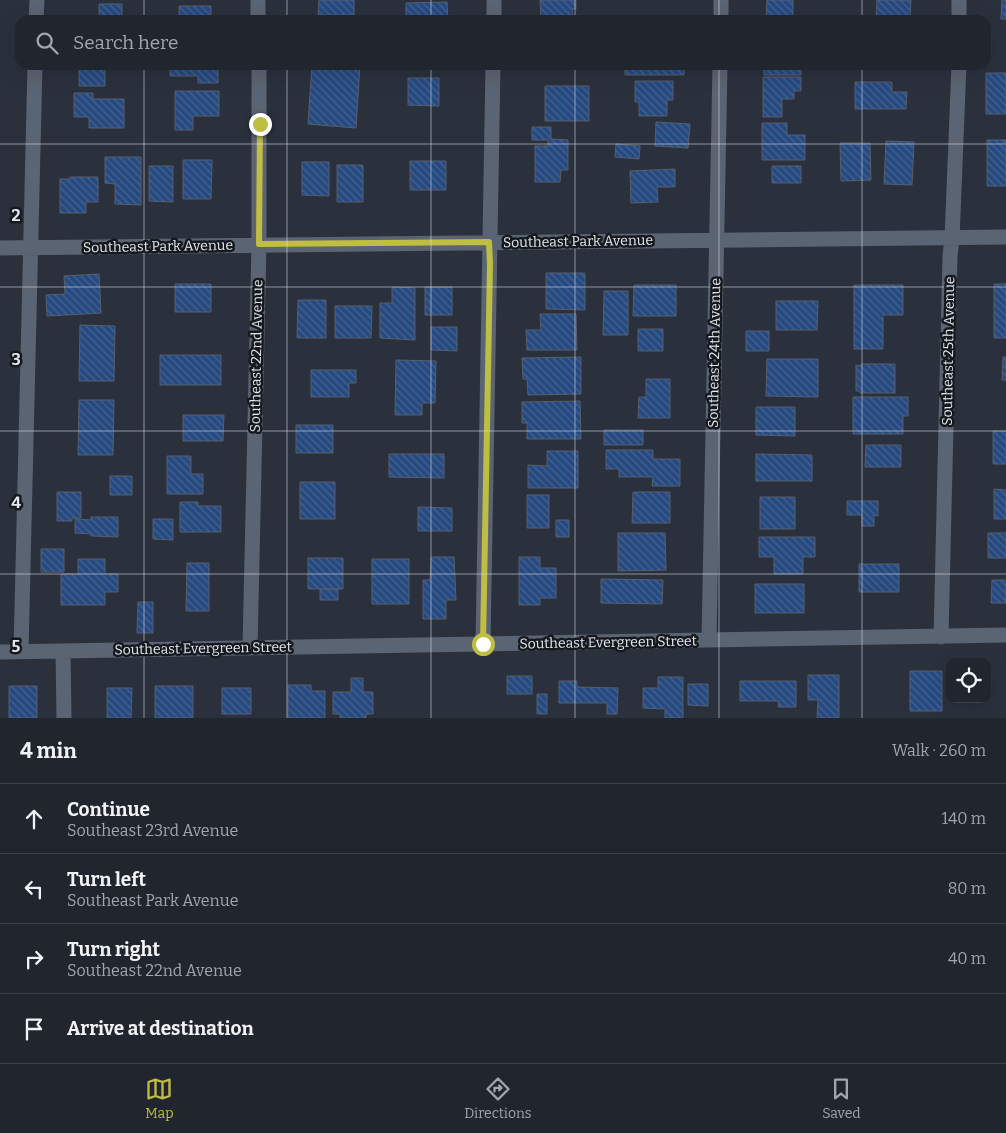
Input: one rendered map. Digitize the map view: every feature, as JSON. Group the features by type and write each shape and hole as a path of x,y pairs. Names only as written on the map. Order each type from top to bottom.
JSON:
{"street":[{"path":"36,0 36,15"},
{"path":"258,0 258,15"},
{"path":"494,0 494,15"},
{"path":"720,15 721,0"},
{"path":"959,0 959,15"},
{"path":"21,651 35,70"},
{"name":"Southeast 22nd Avenue","path":"250,648 259,244 259,70"},
{"path":"483,644 493,70"},
{"name":"Southeast 24th Avenue","path":"709,640 720,70"},
{"name":"Southeast 25th Avenue","path":"941,637 950,256 959,70"},
{"name":"Southeast Park Avenue","path":"0,248 1006,237"},
{"name":"Southeast Evergreen Street","path":"0,652 1006,635"},
{"path":"63,650 64,718"}],"building":[{"path":"319,0 354,0 354,15 318,15"},
{"path":"540,0 576,0 576,9 572,9 573,15 541,15"},
{"path":"767,0 793,0 793,15 766,15"},
{"path":"877,0 911,0 910,15 876,15"},
{"path":"1002,0 1006,0 1006,19 1001,19"},
{"path":"447,2 448,15 406,15 406,3"},
{"path":"99,4 122,4 122,15 99,15"},
{"path":"179,6 211,6 211,15 179,15"},
{"path":"79,70 105,70 105,86 79,86"},
{"path":"170,70 218,70 218,83 198,83 198,76 170,76"},
{"path":"312,70 360,70 356,128 308,124"},
{"path":"625,70 684,70 684,75 625,75"},
{"path":"764,70 801,70 801,75 764,75"},
{"path":"986,73 1006,73 1006,114 986,114"},
{"path":"763,77 801,77 801,91 794,91 794,99 782,99 782,117 763,117"},
{"path":"408,78 439,78 439,106 408,105"},
{"path":"635,81 673,81 673,100 667,100 667,116 639,116 639,102 635,102"},
{"path":"855,82 892,82 892,92 907,92 906,109 855,109"},
{"path":"545,86 589,86 589,121 545,121"},
{"path":"175,91 219,91 219,116 193,116 193,130 175,130"},
{"path":"74,93 93,93 93,99 124,99 124,128 89,128 89,117 74,117"},
{"path":"656,122 690,124 688,148 655,146"},
{"path":"762,123 787,123 787,135 805,135 805,160 762,160"},
{"path":"532,127 551,127 551,139 568,140 568,170 561,170 560,182 535,182 535,146 548,146 548,140 532,140"},
{"path":"987,140 1006,140 1006,186 987,186"},
{"path":"886,141 914,142 912,185 884,184"},
{"path":"840,143 870,143 871,180 841,181"},
{"path":"616,144 640,146 639,159 615,157"},
{"path":"105,157 141,157 141,205 115,204 115,184 105,183"},
{"path":"183,160 212,160 211,199 183,199"},
{"path":"410,161 446,161 446,190 410,190"},
{"path":"302,162 329,162 329,196 302,195"},
{"path":"337,165 363,165 363,202 337,202"},
{"path":"149,166 173,166 173,202 149,201"},
{"path":"772,166 801,166 801,183 772,183"},
{"path":"675,169 675,187 657,187 658,202 631,203 630,171"},
{"path":"70,177 98,177 98,202 86,202 86,213 60,213 60,179 70,179"},
{"path":"546,273 585,273 585,310 546,309"},
{"path":"99,274 101,313 47,316 46,295 65,294 64,276"},
{"path":"175,284 211,284 211,312 175,312"},
{"path":"994,284 1006,284 1006,338 994,338"},
{"path":"634,285 676,285 676,316 633,316"},
{"path":"854,285 903,285 903,315 883,315 883,349 854,349"},
{"path":"392,287 415,288 415,340 380,338 380,303 392,303"},
{"path":"425,287 452,287 452,315 425,315"},
{"path":"604,291 628,291 628,335 603,335"},
{"path":"298,300 326,300 326,338 297,338"},
{"path":"776,301 818,301 817,330 776,330"},
{"path":"335,306 372,306 371,338 335,338"},
{"path":"540,314 576,314 577,350 527,350 526,330 541,330"},
{"path":"80,325 115,326 114,381 79,381"},
{"path":"431,327 457,327 457,351 431,350"},
{"path":"638,329 663,329 663,351 638,351"},
{"path":"746,331 769,331 769,351 746,351"},
{"path":"160,355 221,355 221,385 160,385"},
{"path":"581,357 581,394 528,395 527,379 523,379 522,358"},
{"path":"1003,357 1006,357 1006,380 1002,380"},
{"path":"767,359 818,359 818,397 766,396"},
{"path":"396,360 436,361 435,403 422,403 422,415 395,415"},
{"path":"861,364 895,364 895,393 860,393 860,391 856,391 856,365 861,366"},
{"path":"311,370 356,370 356,383 349,383 349,397 311,397"},
{"path":"646,379 670,379 670,418 638,418 639,397 646,397"},
{"path":"853,397 908,397 908,416 903,416 903,434 853,434"},
{"path":"79,400 114,400 113,455 78,455"},
{"path":"580,401 581,439 527,439 527,423 522,423 522,402"},
{"path":"756,407 795,407 795,436 756,435"},
{"path":"183,415 224,415 223,441 183,441"},
{"path":"296,425 333,425 333,453 296,453"},
{"path":"604,430 643,430 643,445 604,445"},
{"path":"993,431 1006,431 1006,464 993,464"},
{"path":"866,445 901,445 901,467 865,467"},
{"path":"606,450 653,450 653,459 680,459 680,486 652,486 653,477 619,477 619,469 606,469"},
{"path":"547,451 578,451 578,488 528,488 528,465 547,466"},
{"path":"389,454 444,454 444,478 389,477"},
{"path":"756,454 812,455 812,481 756,481"},
{"path":"167,456 191,456 191,474 203,474 203,494 167,494"},
{"path":"110,476 132,476 132,495 110,495"},
{"path":"300,482 335,482 335,519 300,519"},
{"path":"994,489 1006,490 1006,519 994,519"},
{"path":"57,492 81,492 81,518 72,518 72,521 57,521"},
{"path":"633,492 670,492 670,523 632,523"},
{"path":"527,495 549,495 549,528 527,528"},
{"path":"760,497 795,497 795,529 760,529"},
{"path":"847,501 878,501 878,516 874,515 874,526 862,526 862,515 847,515"},
{"path":"180,502 198,502 198,506 221,506 221,532 180,532"},
{"path":"418,507 452,508 452,531 418,531"},
{"path":"91,517 118,517 118,537 91,536 91,534 75,533 75,519 91,520"},
{"path":"153,519 173,519 173,540 153,539"},
{"path":"556,520 569,520 569,537 556,537"},
{"path":"618,533 665,533 666,570 618,571"},
{"path":"988,533 1006,533 1006,558 988,558"},
{"path":"759,537 815,537 815,557 803,557 803,574 774,574 774,557 759,557"},
{"path":"41,549 64,549 64,572 41,572"},
{"path":"431,557 454,557 456,600 446,600 446,619 423,619 423,580 430,580"},
{"path":"519,557 540,557 540,568 556,568 556,598 540,598 540,605 519,605"},
{"path":"308,558 343,558 343,589 308,589"},
{"path":"78,559 105,559 105,574 118,574 118,592 105,592 105,605 61,605 61,574 78,574"},
{"path":"372,559 409,559 409,604 372,604"},
{"path":"187,563 209,563 209,611 186,611"},
{"path":"859,564 899,564 899,592 859,592"},
{"path":"601,579 663,580 662,604 601,603"},
{"path":"992,580 1006,580 1006,603 991,603"},
{"path":"755,584 804,584 804,613 755,613"},
{"path":"320,589 338,589 338,600 320,600"},
{"path":"138,602 153,602 153,633 137,633"},
{"path":"910,671 942,671 942,711 910,711"},
{"path":"808,675 839,675 839,718 817,718 818,700 808,700"},
{"path":"507,676 532,676 532,694 507,694"},
{"path":"658,677 683,677 683,718 665,718 665,709 643,708 643,688 658,688"},
{"path":"351,678 363,678 363,692 373,692 373,714 366,714 366,718 340,718 340,714 333,714 333,692 351,692"},
{"path":"559,681 577,681 577,687 618,688 617,714 607,714 607,703 559,703"},
{"path":"740,681 796,681 796,707 778,707 779,701 740,701"},
{"path":"688,684 708,684 708,706 688,705"},
{"path":"288,685 311,685 311,691 325,691 325,718 288,718"},
{"path":"9,686 37,686 37,718 9,718"},
{"path":"155,686 193,686 193,718 155,718"},
{"path":"107,688 132,688 131,718 107,718"},
{"path":"222,688 251,688 251,714 222,714"},
{"path":"537,694 547,694 547,714 537,714"}],"route":[{"path":"260,124 259,244 489,242 483,644"}]}
